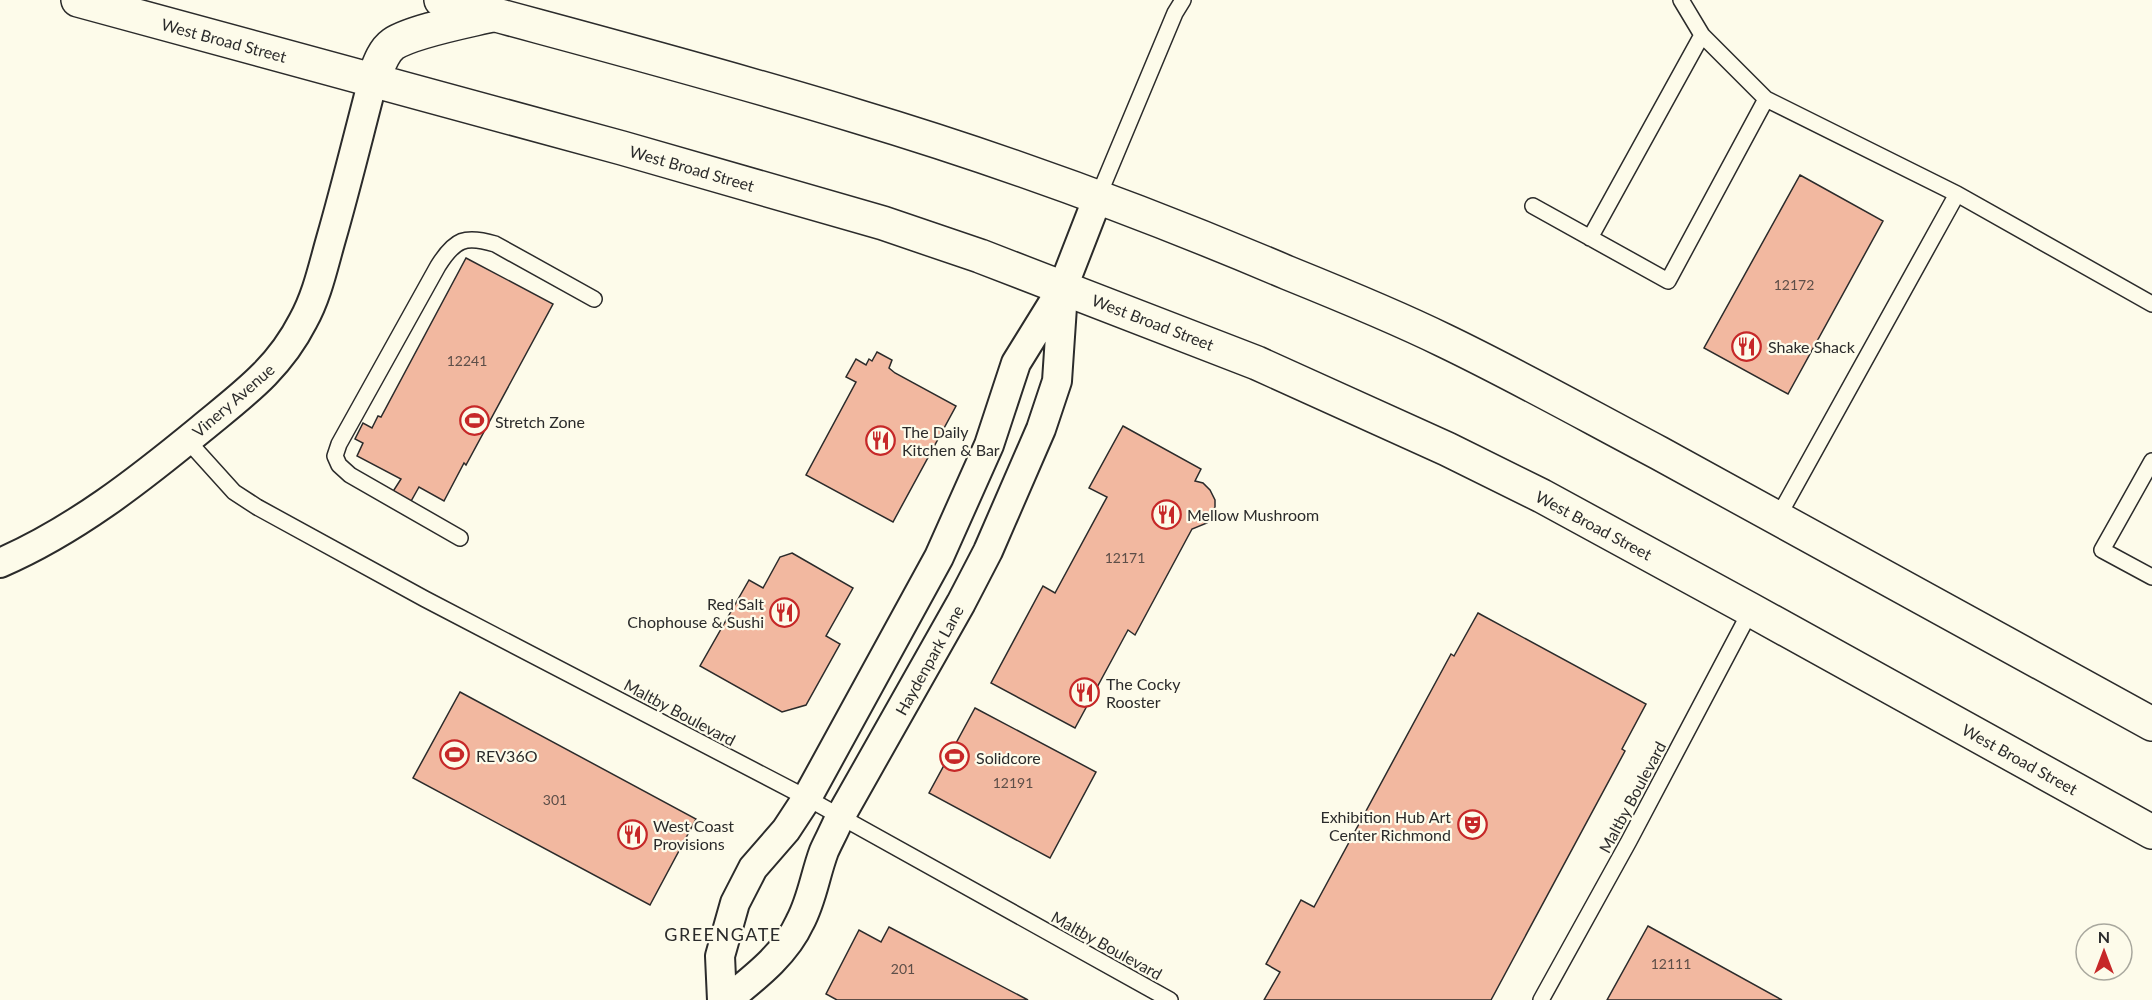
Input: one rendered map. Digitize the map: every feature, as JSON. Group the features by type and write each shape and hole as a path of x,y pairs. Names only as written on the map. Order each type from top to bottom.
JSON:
{"main road":[{"name":"West Broad Street","path":"78,0 676,163 883,223 1063,287 1257,363 1436,443 1542,496 2152,832"},
{"path":"441,0 859,116 1098,197 1268,264 1442,339 1778,517 2152,724"},
{"path":"373,80 382,57 392,44 426,31 493,14"}],"street":[{"name":"Vinery Avenue","path":"0,562 28,551 137,480 261,379 286,351 304,320 317,289 373,80"},
{"name":"Haydenpark Lane","path":"722,1000 720,956 735,903 753,868 786,830 807,798 939,557 989,445 1016,363 1063,287 1098,197"},
{"name":"Haydenpark Lane","path":"727,1000 785,947 800,923 812,895 824,852 840,817 988,551 1041,429 1057,381 1063,287"}],"lane":[{"path":"1098,197 1175,13 1183,0"},
{"path":"1681,0 1702,35 1766,99 1957,194 2152,304"},
{"path":"1590,238 1702,35"},
{"path":"1533,206 1668,281 1766,99"},
{"path":"1778,517 1957,194"},
{"path":"460,538 350,475 339,465 335,456 339,444 438,266 448,250 457,243 468,239 481,240 495,244 594,299"},
{"name":"Maltby Boulevard","path":"187,440 234,492 257,507 425,599 807,798 1170,1000"},
{"path":"2152,461 2102,550 2152,577"},
{"name":"Maltby Boulevard","path":"1541,1000 1629,842 1751,610"}],"building":[{"path":"1800,175 1883,221 1788,394 1704,348"},
{"path":"466,258 553,304 466,465 464,463 444,501 419,487 410,503 392,493 401,479 357,456 363,443 355,439 363,423 372,428 378,416 381,417"},
{"name":"The Daily Kitchen & Bar","path":"877,352 892,360 889,368 895,373 956,406 893,522 806,475 856,382 846,377 856,359 866,365 869,359 872,361"},
{"path":"1123,426 1201,469 1195,481 1203,483 1210,490 1215,500 1215,507 1207,523 1192,529 1135,635 1128,630 1075,728 991,683 1043,586 1055,593 1107,497 1089,488"},
{"name":"Red Salt Chophouse & Sushi","path":"792,553 853,588 826,636 840,644 806,705 782,712 700,666 749,580 763,588 780,557"},
{"name":"Exhibition Hub Art Center Richmond","path":"1478,613 1646,704 1622,749 1625,751 1491,1000 1264,1000 1280,972 1266,964 1301,900 1314,907 1451,654 1454,656"},
{"path":"460,692 696,819 650,905 413,778"},
{"path":"975,708 1096,772 1050,858 929,793"},
{"path":"1648,926 1782,1000 1607,1000"},
{"path":"889,927 1028,1000 837,1000 826,994 859,930 881,942"}],"place":[{"name":"Shake Shack","path":"1747,346"},
{"name":"Stretch Zone","path":"474,421"},
{"name":"The Daily Kitchen & Bar","path":"881,440"},
{"name":"Mellow Mushroom","path":"1166,514"},
{"name":"Red Salt Chophouse & Sushi","path":"785,612"},
{"name":"The Cocky Rooster","path":"1085,692"},
{"name":"REV36O","path":"455,755"},
{"name":"Solidcore","path":"955,757"},
{"name":"Exhibition Hub Art Center Richmond","path":"1472,825"},
{"name":"West Coast Provisions","path":"632,834"}],"district":[{"name":"GREENGATE","path":"723,934"}]}
